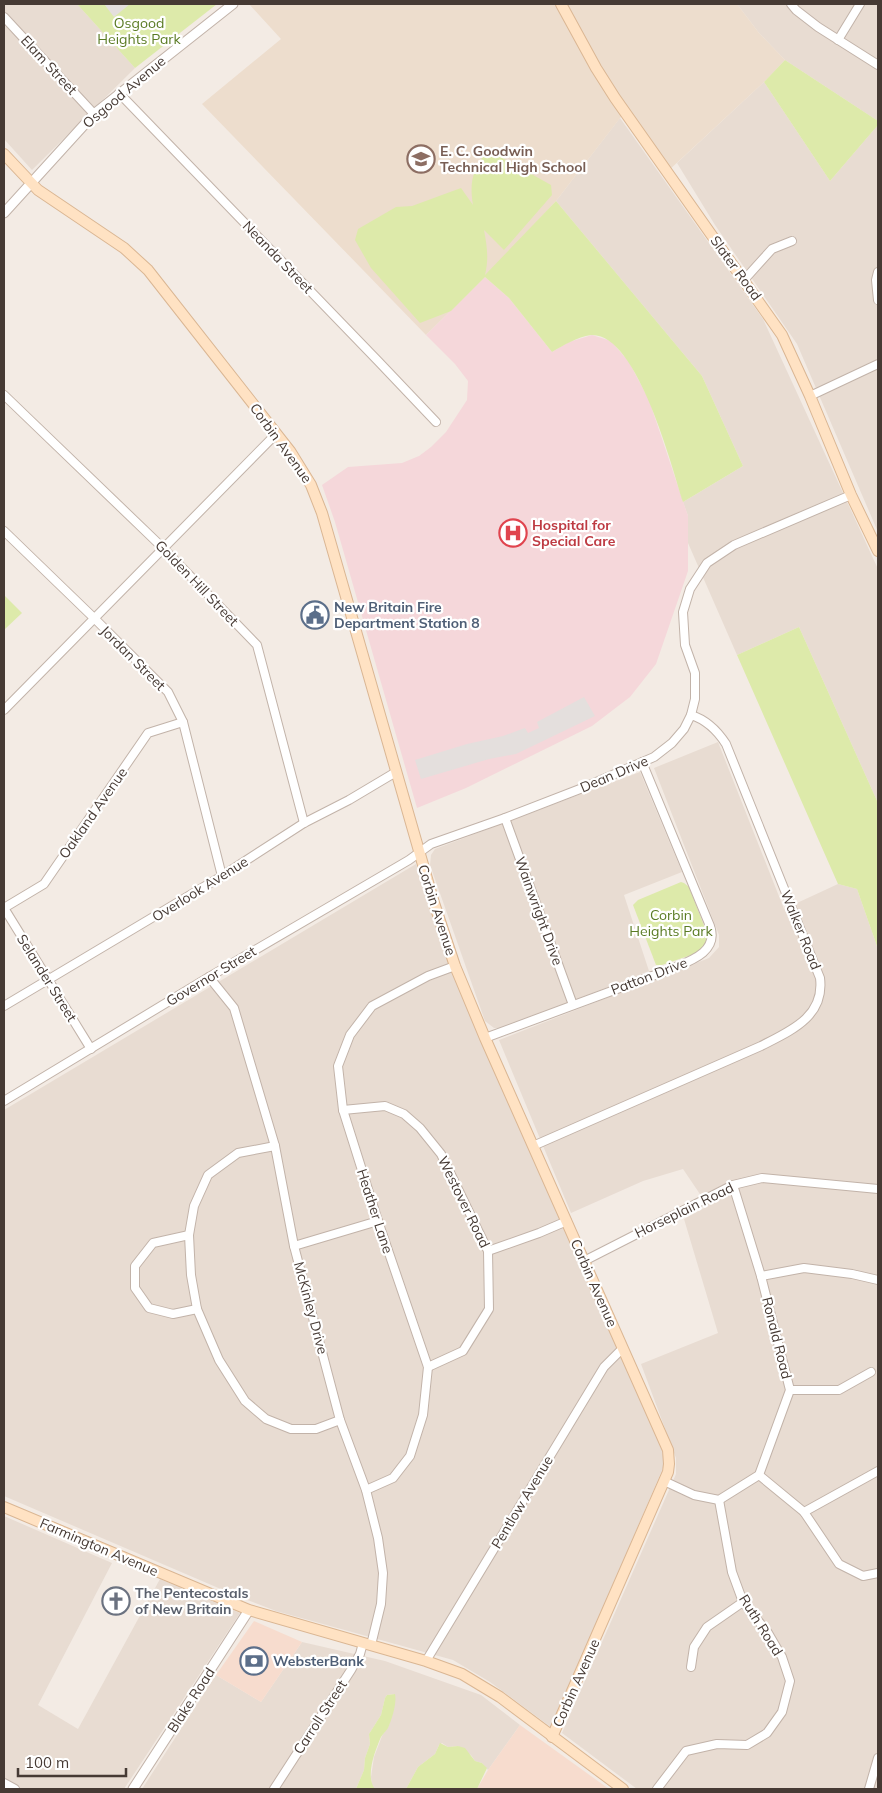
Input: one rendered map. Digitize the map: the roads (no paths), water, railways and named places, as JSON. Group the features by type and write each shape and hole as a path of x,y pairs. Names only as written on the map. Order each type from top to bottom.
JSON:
{"main road":[{"name":"Slater Road","path":"561,4 596,68 615,98 782,335 810,396 851,495 878,551"},
{"name":"Corbin Avenue","path":"4,154 31,183 124,248 140,262 276,434 304,472 311,485 322,513 419,852 455,966 485,1038 668,1450 669,1464 664,1481 552,1737"},
{"name":"Farmington Avenue","path":"4,1507 249,1610 426,1661 462,1674 500,1697 623,1789"}],"street":[{"name":"Osgood Avenue","path":"4,213 94,114 233,4"},
{"path":"791,4 818,28 878,65"},
{"path":"838,40 860,4"},
{"name":"Elam Street","path":"4,16 94,114"},
{"name":"Neanda Street","path":"119,93 436,422"},
{"path":"744,280 772,249 792,241"},
{"path":"878,272 876,280 878,300"},
{"path":"810,396 878,364"},
{"name":"Golden Hill Street","path":"4,395 163,548 257,645 304,822"},
{"path":"4,710 276,434"},
{"name":"Dean Drive","path":"419,852 430,844 580,789 654,757 672,743 684,729 691,715 695,700 695,673 686,645 683,612 690,589 707,563 734,545 851,495"},
{"name":"Jordan Street","path":"4,531 168,692 183,722 222,876"},
{"name":"Walker Road","path":"533,1146 762,1046 796,1029 810,1015 817,1002 821,985 820,978 726,744 715,728 701,718 691,715"},
{"name":"Oakland Avenue","path":"4,908 44,884 148,733 183,722"},
{"name":"Patton Drive","path":"485,1038 688,962 705,950 712,940 710,926 642,762"},
{"name":"Overlook Avenue","path":"4,1006 222,876 304,822 349,800 396,772"},
{"name":"Wainwright Drive","path":"505,818 573,1004"},
{"name":"Governor Street","path":"4,1101 409,860 419,852"},
{"name":"Selander Street","path":"4,908 91,1049"},
{"name":"Heather Lane","path":"366,1490 393,1478 410,1456 423,1415 428,1367 378,1221 344,1110 338,1066 350,1035 372,1006 428,976 455,966"},
{"name":"McKinley Drive","path":"209,978 234,1008 274,1146 294,1246 340,1420 366,1490 378,1538 383,1573 381,1604 367,1644"},
{"name":"Westover Road","path":"344,1110 385,1106 404,1114 420,1128 441,1154 488,1251 489,1309 463,1350 428,1367"},
{"path":"274,1146 238,1153 208,1175 194,1206 189,1235 191,1275 197,1309 219,1360 245,1401 266,1419 291,1429 316,1429 340,1420"},
{"name":"Horseplain Road","path":"584,1262 733,1184 762,1178 878,1189"},
{"name":"Ronald Road","path":"733,1184 761,1276 790,1390 759,1475"},
{"path":"294,1246 378,1221"},
{"path":"488,1251 539,1234 566,1221"},
{"path":"189,1235 153,1244 135,1266 135,1288 149,1308 173,1314 197,1309"},
{"path":"761,1276 804,1268 852,1274 878,1280"},
{"name":"Pentlow Avenue","path":"426,1661 604,1367 622,1348"},
{"path":"790,1390 839,1390 871,1372"},
{"path":"804,1512 878,1472"},
{"path":"664,1481 694,1495 719,1500 759,1475 804,1512 839,1564 863,1576 878,1573"},
{"name":"Ruth Road","path":"658,1789 686,1751 717,1744 747,1745 767,1732 782,1712 790,1681 782,1657 768,1633 743,1602 732,1572 719,1500"},
{"path":"691,1666 694,1647 707,1628 743,1602"},
{"name":"Blake Road","path":"133,1789 249,1610"},
{"name":"Carroll Street","path":"274,1789 367,1644"},
{"path":"870,1789 878,1758"},
{"path":"4,1784 14,1789"}],"place":[{"name":"E. C. Goodwin Technical High School","path":"421,159"},
{"name":"Hospital for Special Care","path":"513,533"},
{"name":"New Britain Fire Department Station 8","path":"315,615"},
{"name":"The Pentecostals of New Britain","path":"116,1601"},
{"name":"WebsterBank","path":"254,1661"}],"park label":[{"name":"Osgood Heights Park","path":"139,32"},
{"name":"Corbin Heights Park","path":"671,924"}]}
